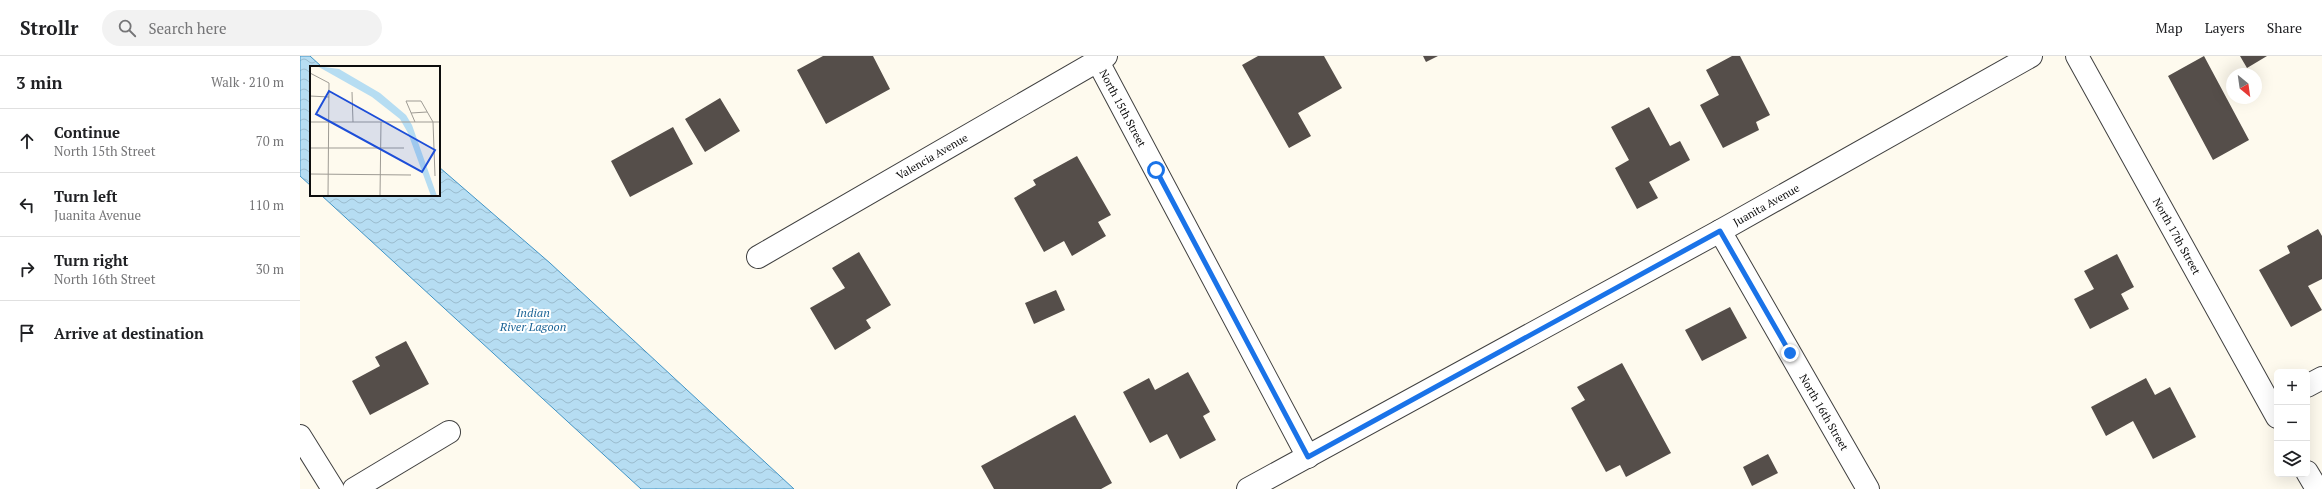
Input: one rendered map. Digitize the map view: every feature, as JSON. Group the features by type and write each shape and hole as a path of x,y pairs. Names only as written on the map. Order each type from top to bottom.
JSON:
{"street":[{"name":"Juanita Avenue","path":"1248,489 1720,231 2031,56"},
{"name":"North 17th Street","path":"2077,56 2274,406"},
{"name":"Valencia Avenue","path":"758,257 1100,58"},
{"name":"North 15th Street","path":"1100,58 1308,457"},
{"name":"North 16th Street","path":"1720,231 1868,489"},
{"path":"2310,384 2322,378"},
{"path":"354,489 449,432"},
{"path":"300,436 333,489"},
{"path":"2310,477 2317,489"}],"water":[{"path":"300,56 310,56 321,66 310,66 310,185 300,176"},
{"name":"Indian River Lagoon","path":"440,168 550,263 794,489 641,489 322,196 440,196"}],"building":[{"path":"823,56 873,56 890,89 826,124 797,70"},
{"path":"1258,56 1324,56 1342,88 1298,113 1311,136 1289,148 1242,65"},
{"path":"1423,56 1438,56 1426,62"},
{"path":"1732,56 1740,56 1770,115 1756,122 1759,130 1723,148 1700,105 1719,95 1706,70"},
{"path":"2204,56 2226,97 2226,104 2230,104 2249,140 2213,160 2168,76"},
{"path":"2240,56 2267,56 2247,68"},
{"path":"720,98 740,131 705,152 685,119"},
{"path":"1649,107 1670,146 1680,141 1690,160 1649,182 1658,198 1637,209 1615,168 1629,160 1611,127"},
{"path":"673,127 693,164 630,197 611,161"},
{"path":"1077,156 1111,215 1098,222 1106,236 1072,256 1064,241 1044,252 1014,198 1036,185 1033,180"},
{"path":"2318,229 2322,236 2322,279 2308,286 2322,310 2291,327 2259,270 2290,253 2287,246"},
{"path":"859,252 891,305 866,320 871,328 835,350 810,308 845,288 832,268"},
{"path":"2117,254 2134,287 2121,294 2129,309 2090,329 2074,299 2094,289 2084,271"},
{"path":"1056,290 1065,310 1034,324 1025,303"},
{"path":"1730,307 1747,338 1702,361 1685,330"},
{"path":"406,341 429,384 370,415 352,381 380,366 375,357"},
{"path":"1622,363 1671,453 1626,477 1620,465 1606,472 1571,408 1585,400 1577,387"},
{"path":"1188,372 1210,412 1203,416 1216,440 1180,459 1167,434 1150,443 1123,392 1149,378 1155,390"},
{"path":"2146,378 2155,395 2170,387 2196,437 2153,459 2133,421 2106,436 2091,407"},
{"path":"1075,415 1112,483 1101,489 994,489 981,466"},
{"path":"1768,454 1778,473 1752,486 1743,467"}],"route":[{"path":"1156,170 1308,457 1720,231 1790,353"}]}
